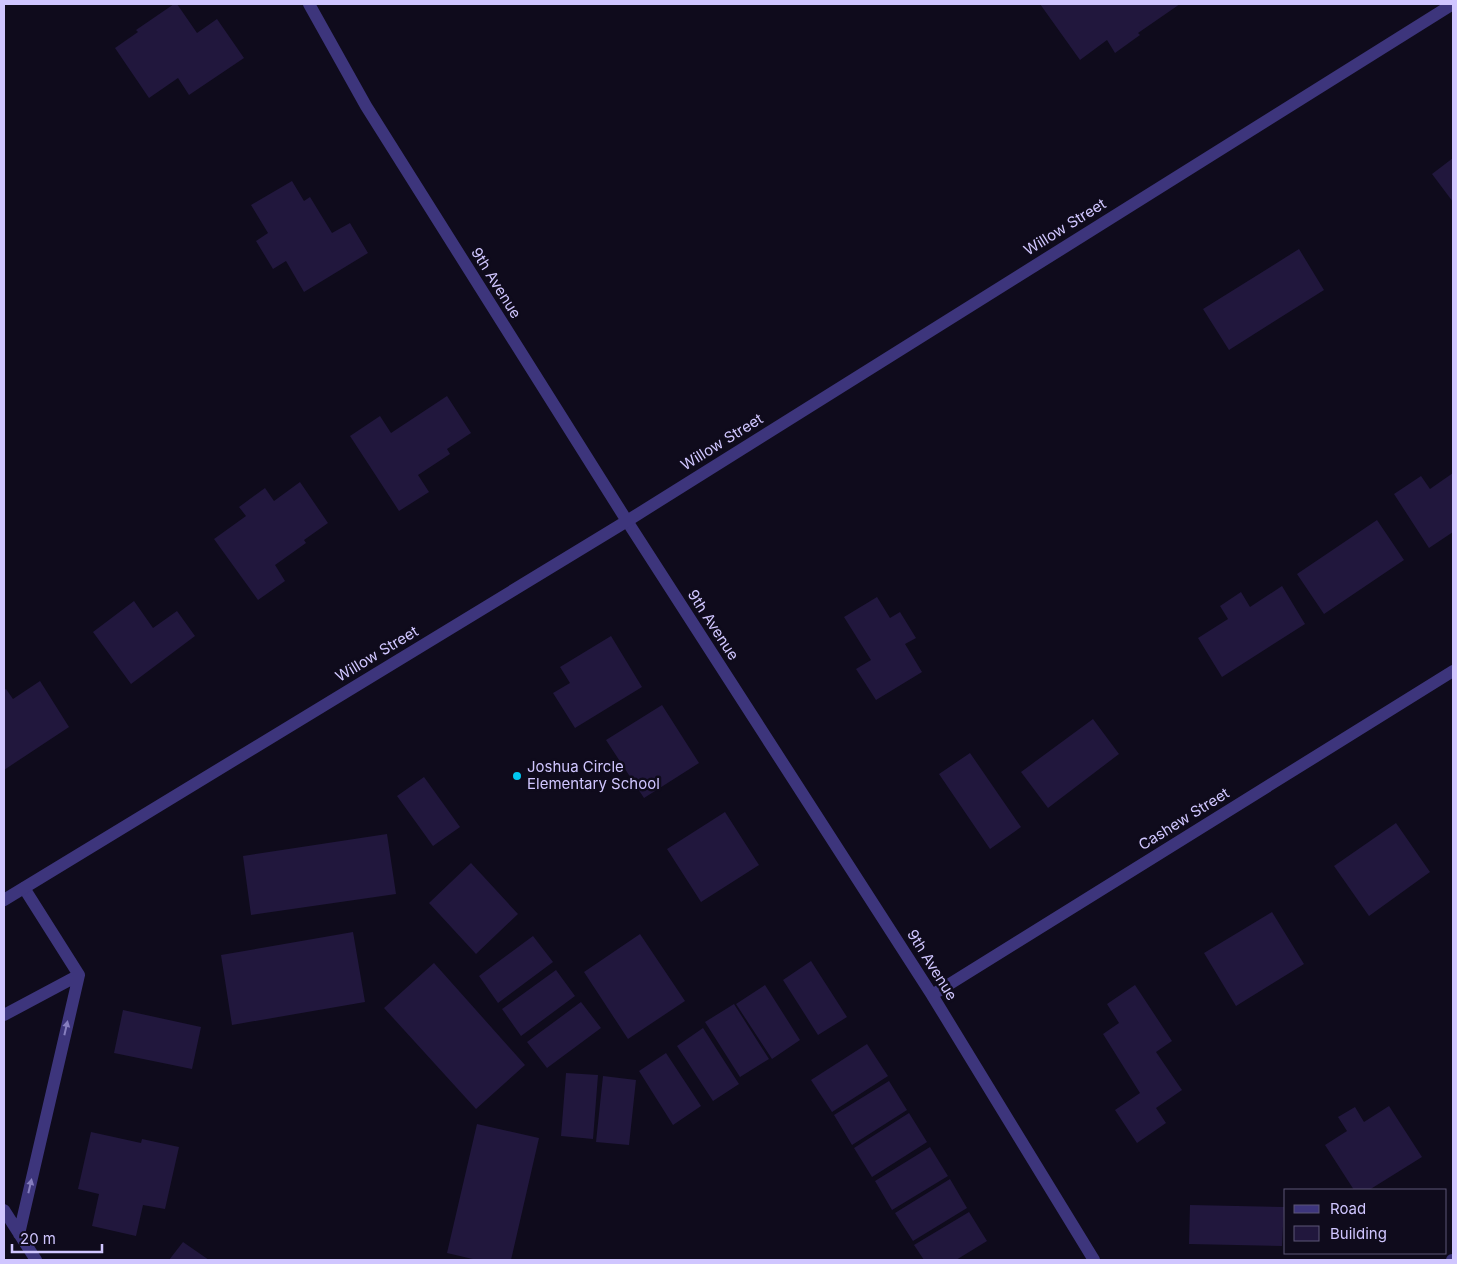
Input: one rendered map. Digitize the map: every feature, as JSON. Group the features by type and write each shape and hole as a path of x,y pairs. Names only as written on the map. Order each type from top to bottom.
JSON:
{"street":[{"name":"9th Avenue","path":"309,4 366,106 627,522 932,995 1094,1260"},
{"name":"Willow Street","path":"4,900 627,522 1453,4"},
{"name":"Cashew Street","path":"932,995 1453,671"},
{"path":"19,1234 79,975 24,888"},
{"path":"4,1015 79,975"},
{"path":"4,1210 36,1260"}],"building":[{"path":"174,4 177,4 197,33 217,19 244,58 189,95 178,78 149,98 115,48 138,32 136,30"},
{"path":"1040,4 1180,4 1138,33 1140,35 1115,53 1107,40 1080,60"},
{"path":"1453,158 1453,202 1432,174"},
{"path":"292,181 304,201 310,197 332,233 350,223 368,253 304,292 286,261 273,269 256,241 268,233 251,205"},
{"path":"1299,249 1324,290 1229,350 1203,309"},
{"path":"447,396 471,433 447,449 450,454 418,475 429,492 399,511 350,436 380,416 391,433"},
{"path":"1453,473 1453,532 1429,548 1394,494 1421,476 1430,489"},
{"path":"300,482 328,523 304,540 306,543 275,565 285,581 258,600 214,539 246,516 239,507 265,488 274,501"},
{"path":"1377,520 1404,560 1324,614 1297,574"},
{"path":"1282,586 1305,624 1222,677 1198,638 1228,619 1220,606 1241,592 1250,607"},
{"path":"877,597 890,618 900,612 916,638 905,644 922,672 876,700 856,669 871,660 844,617"},
{"path":"134,601 153,628 177,611 195,636 131,684 93,632"},
{"path":"611,636 642,687 575,728 553,693 570,683 560,667"},
{"path":"40,681 69,727 4,770 4,690 6,689 13,699"},
{"path":"662,705 699,763 644,798 606,740"},
{"path":"1093,719 1119,754 1048,808 1021,772"},
{"path":"970,753 1021,827 990,849 939,774"},
{"path":"424,777 460,827 433,846 397,796"},
{"path":"725,812 759,865 701,902 667,849"},
{"path":"1396,823 1430,872 1369,916 1334,866"},
{"path":"387,834 396,894 251,915 243,856"},
{"path":"471,863 518,914 476,954 429,903"},
{"path":"1272,912 1304,964 1236,1006 1204,953"},
{"path":"353,932 365,1002 232,1025 221,955"},
{"path":"640,934 685,1001 628,1039 584,972"},
{"path":"533,936 553,962 498,1003 479,976"},
{"path":"811,961 847,1017 818,1035 783,980"},
{"path":"434,963 525,1065 476,1109 384,1008"},
{"path":"556,970 575,996 521,1036 502,1009"},
{"path":"765,985 800,1040 772,1059 736,1004"},
{"path":"1135,985 1172,1041 1156,1052 1182,1090 1156,1108 1166,1123 1137,1143 1115,1110 1140,1093 1103,1034 1119,1023 1107,1004"},
{"path":"581,1002 601,1028 547,1068 527,1042"},
{"path":"734,1004 769,1059 740,1077 705,1022"},
{"path":"123,1010 201,1027 192,1069 114,1053"},
{"path":"703,1028 739,1084 713,1101 677,1046"},
{"path":"867,1044 888,1076 832,1112 811,1080"},
{"path":"666,1053 701,1106 673,1125 639,1071"},
{"path":"566,1073 598,1075 593,1139 561,1136"},
{"path":"603,1076 636,1080 629,1145 596,1142"},
{"path":"889,1081 907,1110 852,1145 834,1115"},
{"path":"1389,1106 1422,1157 1371,1189 1353,1189 1325,1145 1347,1131 1338,1117 1355,1107 1364,1122"},
{"path":"909,1113 927,1142 872,1177 854,1148"},
{"path":"477,1124 539,1138 511,1260 477,1260 447,1253"},
{"path":"91,1132 141,1143 142,1139 179,1147 165,1209 143,1205 136,1236 92,1226 99,1194 78,1189"},
{"path":"930,1147 948,1176 892,1210 875,1181"},
{"path":"950,1179 967,1208 913,1241 895,1213"},
{"path":"1190,1205 1284,1207 1282,1246 1189,1244"},
{"path":"969,1212 987,1241 956,1260 924,1260 914,1245"},
{"path":"183,1242 209,1260 169,1260"}],"place":[{"name":"Joshua Circle Elementary School","path":"517,776"}]}
